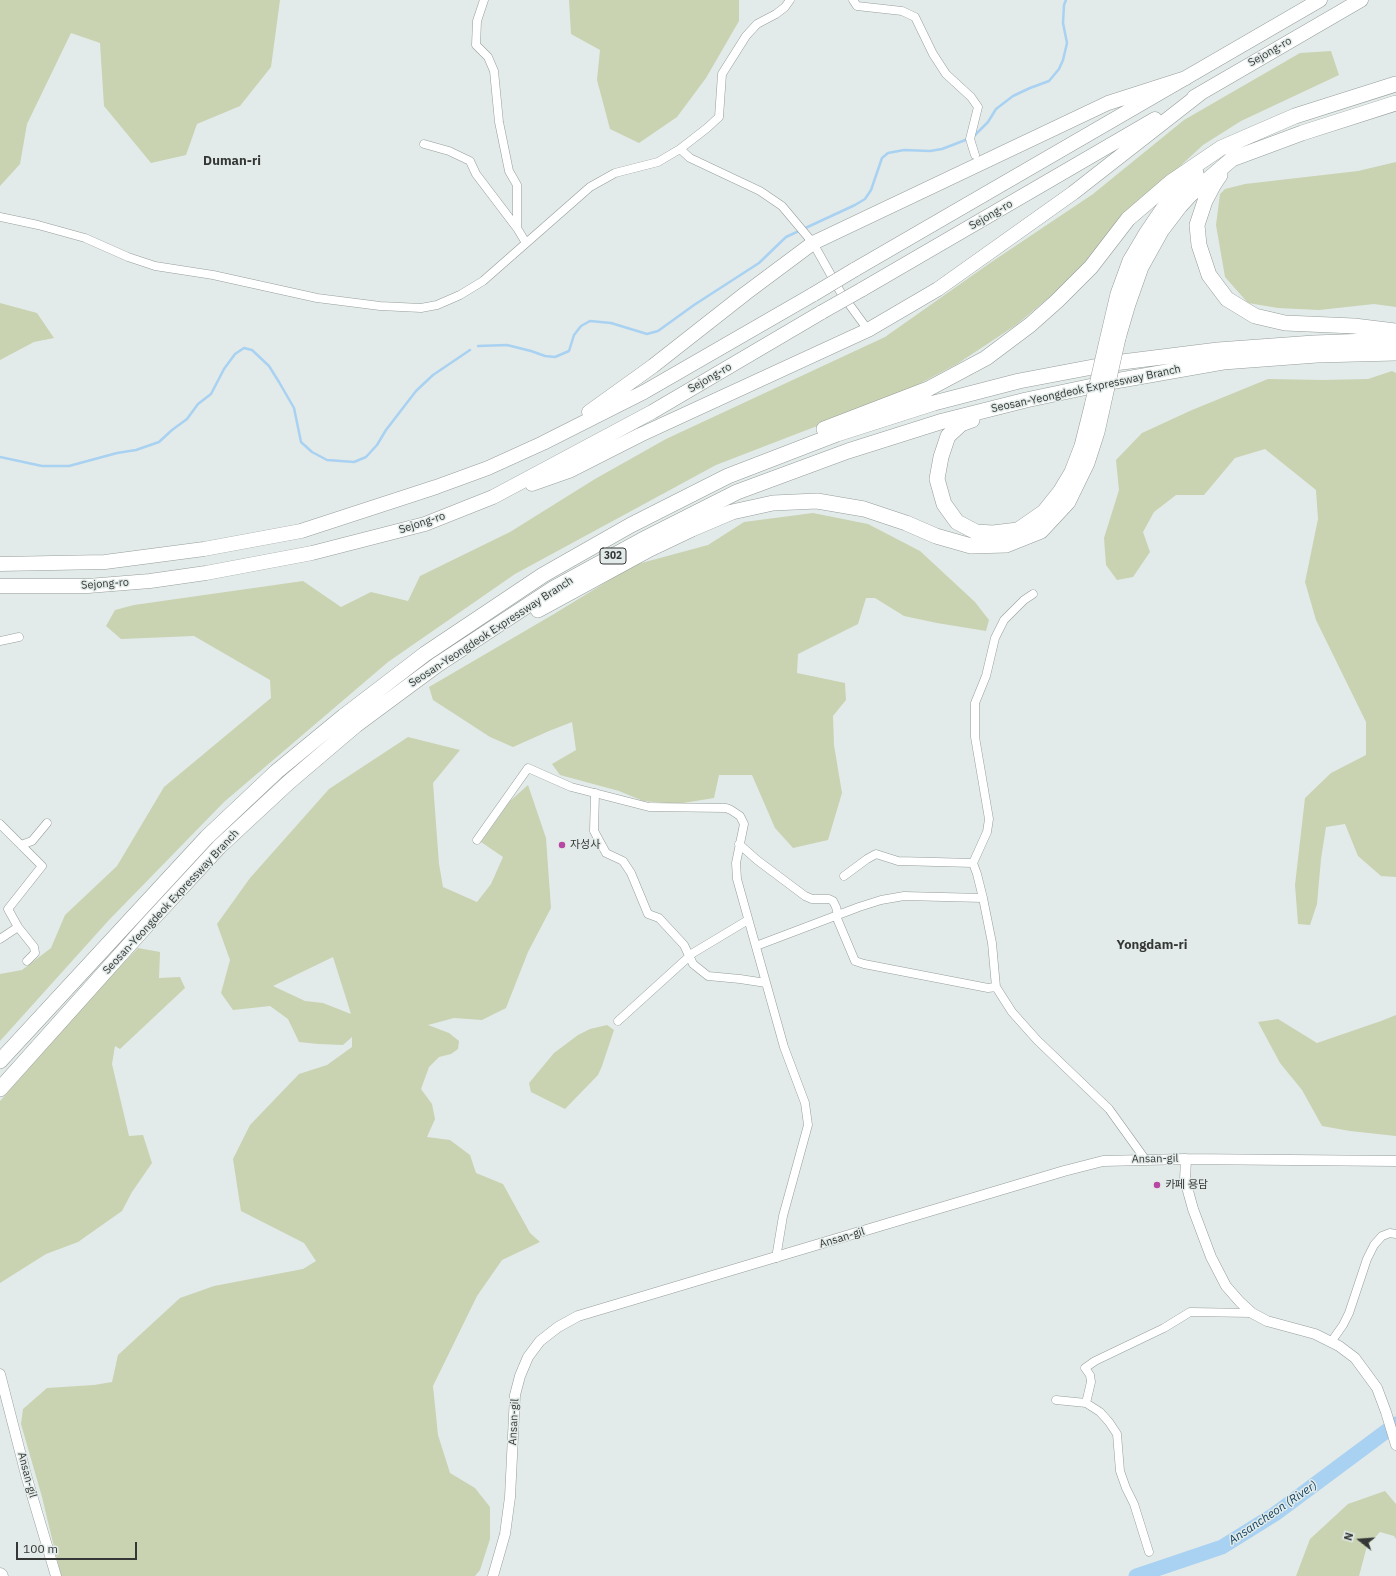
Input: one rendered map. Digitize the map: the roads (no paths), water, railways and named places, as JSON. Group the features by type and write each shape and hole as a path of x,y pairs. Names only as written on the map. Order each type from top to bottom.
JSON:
{"highway":[{"name":"Sejong-ro","path":"0,564 105,562 204,549 301,531 436,487 488,468 543,443 644,392 1320,0"},
{"name":"Sejong-ro","path":"0,586 88,586 150,581 206,573 312,554 425,524 493,497 652,412 1201,92 1362,0"},
{"path":"543,443 588,413 653,366 740,298 809,239 1108,103 1186,78"},
{"path":"728,476 831,426 928,389 986,358 1030,325 1057,301 1091,267 1128,219 1170,182 1221,148 1296,116 1396,84"},
{"path":"493,497 569,471 640,435 868,330 938,289 1073,193 1201,92"},
{"path":"1113,340 1141,267 1161,231 1187,198 1232,158 1396,102"},
{"path":"1026,400 961,424 948,436 941,457 937,479 944,504 956,522 976,532 993,533 1018,530 1044,512 1060,492 1072,472 1098,404 1113,340 1118,294 1130,261 1163,209 1185,184 1221,148"},
{"path":"1232,158 1214,184 1205,201 1197,225 1199,245 1209,275 1227,299 1255,316 1285,323 1354,326 1396,331"},
{"name":"Seosan-Yeongdeok Expressway Branch","path":"0,1061 207,837 276,772 344,716 425,654 543,575 631,525 728,476 837,434 934,403 1019,381 1114,363 1218,350 1314,343 1396,340"},
{"name":"Seosan-Yeongdeok Expressway Branch","path":"0,1088 219,847 288,782 356,725 438,665 554,588 642,540 737,492 848,451 943,422 1026,400 1121,380 1223,362 1317,355 1396,353"},
{"path":"438,665 650,549 732,512 773,503 817,501 864,509 906,523 936,536 971,546 1006,545 1041,531 1068,502 1087,463 1097,432 1098,404"}],"street":[{"path":"484,0 477,21 476,45 488,57 494,71 499,122 509,171 517,185 517,228"},
{"path":"0,217 38,225 85,238 128,257 155,266 213,275 317,298 380,306 420,308 438,305 460,295 483,281 589,188 614,173 658,162 707,128 719,117 722,74 746,36 756,24 776,14 785,7 790,0"},
{"path":"853,0 857,6 902,11 915,17 933,54 946,74 972,97 978,107 971,136 975,155"},
{"path":"424,144 449,151 470,161 476,174 517,228 526,244"},
{"path":"680,148 690,158 760,191 782,206 796,221 809,239 841,293 868,330"},
{"path":"1033,594 1024,600 1004,620 995,638 986,676 975,703 975,737 989,819 987,832 973,863 978,874 992,943 996,987 1012,1012 1037,1040 1109,1109 1145,1159"},
{"path":"0,641 19,636"},
{"path":"477,840 528,768 571,787 649,807 726,808 740,816 744,824 736,863 737,874 748,920 784,1047 805,1103 808,1126 783,1216 776,1258"},
{"path":"595,793 594,830 606,853 623,861 631,873 648,914 658,918 684,945 693,964 708,976 766,983"},
{"path":"21,845 32,840 47,823"},
{"path":"0,824 42,866 8,909 18,927 34,947 35,953 27,961"},
{"path":"739,844 757,860 805,896 812,899 829,899 833,901 855,961 988,988 996,987"},
{"path":"844,876 876,854 898,861 973,863"},
{"path":"756,946 881,900 904,896 983,898"},
{"path":"618,1021 690,956 748,920"},
{"path":"0,939 18,927"},
{"name":"Ansan-gil","path":"493,1576 505,1534 510,1497 515,1396 520,1376 528,1357 540,1341 558,1327 578,1316 1064,1171 1103,1161 1145,1159 1396,1161"},
{"path":"1186,1159 1185,1180 1192,1209 1211,1257 1226,1286 1252,1313 1267,1321 1315,1334 1339,1346 1355,1358 1377,1388 1396,1445"},
{"path":"1331,1342 1343,1325 1349,1312 1367,1260 1374,1245 1382,1236 1396,1234"},
{"path":"1086,1403 1091,1382 1090,1375 1085,1368 1095,1361 1164,1328 1190,1312 1252,1313"},
{"name":"Ansan-gil","path":"0,1374 26,1475 56,1576"},
{"path":"1056,1400 1086,1403 1100,1412 1117,1434 1120,1471 1134,1504 1149,1552"}],"waterway":[{"path":"973,137 988,122 996,109 1013,96 1049,81 1059,69 1067,43 1063,23 1064,5 1066,0"},
{"path":"478,346 507,345 545,356 555,357 569,351 574,335 581,326 590,321 611,323 647,334 658,331 694,305 759,263 786,237 865,199 871,190 882,158 888,153 904,150 930,151 942,149 968,139"},
{"path":"0,457 42,466 69,466 117,453 136,450 159,442 187,419 198,404 211,394 224,369 235,354 244,348 252,350 269,366 279,382 294,408 301,442 312,452 327,460 354,462 366,457 377,445 386,430 416,391 433,375 470,350"},
{"name":"Ansancheon (River)","path":"1136,1576 1222,1547 1275,1514 1396,1424"}],"place":[{"name":"자성사","path":"562,845"},
{"name":"카페 용담","path":"1157,1185"}],"district":[{"name":"Duman-ri","path":"232,161"},
{"name":"Yongdam-ri","path":"1152,945"}]}
